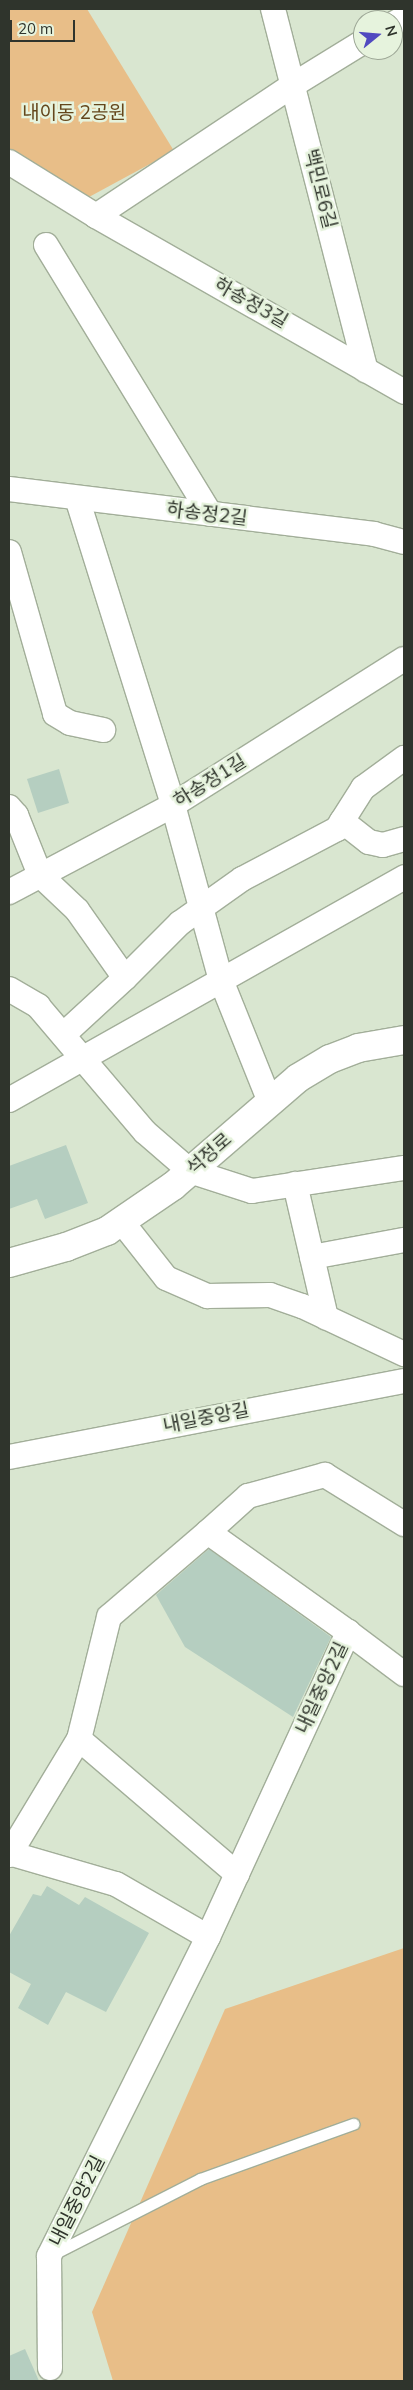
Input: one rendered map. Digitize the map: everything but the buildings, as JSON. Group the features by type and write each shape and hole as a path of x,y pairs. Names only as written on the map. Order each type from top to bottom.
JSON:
{"street":[{"name":"백민로6길","path":"273,9 366,370"},
{"path":"96,216 293,85 353,48"},
{"name":"하송정3길","path":"9,162 96,216 404,392"},
{"path":"46,245 210,514"},
{"name":"하송정2길","path":"9,489 374,534 404,542"},
{"path":"77,498 173,805 221,980 270,1102"},
{"path":"9,552 55,714 70,723 103,730"},
{"name":"하송정1길","path":"9,892 173,805 404,658"},
{"path":"63,1035 125,978 180,923 242,879 337,829 363,788 404,758"},
{"path":"9,807 16,815 40,875 77,910 125,978"},
{"path":"342,821 369,842 383,845 404,839"},
{"path":"9,1100 404,877"},
{"path":"9,989 38,1006 145,1132 190,1171 252,1191 404,1168"},
{"name":"석정로","path":"9,1262 66,1247 122,1222 190,1171 298,1078 330,1059 358,1048 404,1040"},
{"path":"295,1184 326,1317"},
{"path":"122,1222 166,1278 207,1296 270,1295 326,1317 404,1354"},
{"path":"312,1257 404,1240"},
{"name":"내일중앙길","path":"11,1461 404,1381"},
{"path":"208,1937 116,1884 9,1854 80,1739 108,1617 248,1496 325,1475 404,1524"},
{"name":"내일중앙2길","path":"49,2256 208,1937 348,1632 208,1532"},
{"path":"348,1632 404,1674"},
{"path":"80,1739 237,1874"},
{"path":"49,2256 50,2368"}],"lane":[{"name":"내일중앙2길","path":"49,2256 200,2180 353,2124"}],"green space":[{"name":"내이동 2공원","path":"9,9 87,9 174,151 89,197 9,149"},
{"path":"404,1948 404,2381 113,2381 92,2312 225,2009"}]}
